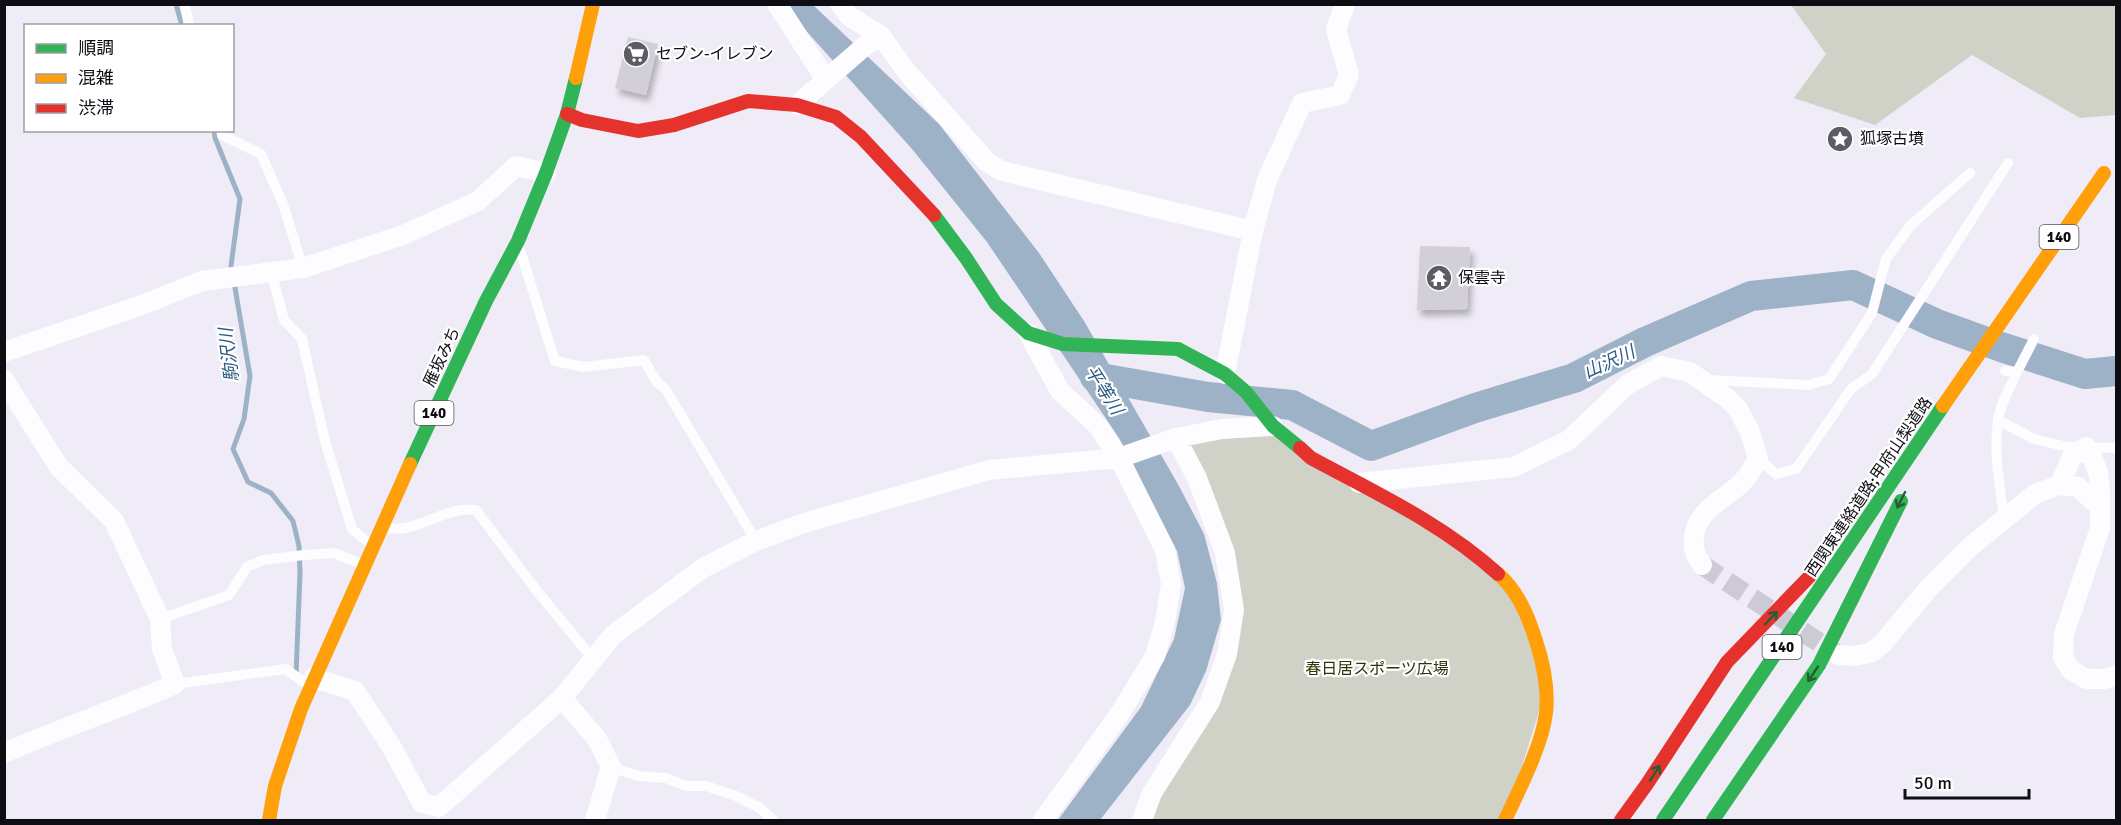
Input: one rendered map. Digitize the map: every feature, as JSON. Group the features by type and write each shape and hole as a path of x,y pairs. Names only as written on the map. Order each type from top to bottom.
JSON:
{"main road":[{"name":"雁坂みち","path":"269,820 275,786 301,710 308,679 364,565 486,302 518,241 546,172 567,114 593,4"},
{"path":"567,114 582,120 638,131 674,125 748,101 797,105 836,117 861,137 926,205 966,258 996,304 1028,333 1063,344 1178,349 1225,374 1246,392 1270,423 1311,458 1439,527 1480,557 1510,584 1530,624 1542,659 1546,689 1546,714 1533,758 1505,820"},
{"name":"西関東連絡道路;甲府山梨道路","path":"1663,820 1965,373 2104,173"},
{"path":"1918,467 1965,373"},
{"path":"1621,820 1728,662 1803,585 1899,473"},
{"path":"1713,820 1819,665 1908,488"}],"street":[{"path":"777,4 830,77"},
{"path":"840,4 849,16 912,78 987,162 1002,171 1253,231"},
{"path":"1225,374 1253,231 1267,180 1302,104 1340,94 1349,75 1336,29 1345,4"},
{"path":"797,105 874,40"},
{"path":"4,352 142,305 202,281 303,268 403,236 478,201 516,166 546,172"},
{"path":"1028,333 1060,391 1098,426 1119,458 1165,550 1171,584 1165,622 1155,656 1119,715 1043,820"},
{"path":"1359,483 1514,467 1569,440 1627,385 1661,366 1690,372 1728,399 1738,409 1750,432 1758,458 1745,479 1712,505 1698,523 1694,537 1694,554 1702,565"},
{"path":"4,380 59,467 114,521 160,619 162,649 175,684 4,753"},
{"path":"308,679 356,691 391,746 422,803 439,807 562,698 613,635 703,568 756,541 801,524 989,470 1119,458 1176,438 1270,423"},
{"path":"1142,820 1152,793 1210,702 1227,654 1234,610 1225,553 1197,478 1176,438"},
{"path":"2059,485 2072,457 2086,447 2096,462 2100,485 2100,528 2064,634 2063,657 2071,670 2086,679 2106,679 2116,675"},
{"path":"1838,655 1855,656 1870,653 1882,644 1929,588 1971,547 2035,494 2059,485 2078,487 2100,507"},
{"path":"562,698 597,739 611,766 595,820"}],"lane":[{"path":"185,4 189,24"},
{"path":"221,132 222,135 261,154 283,204 303,268"},
{"path":"1758,458 1776,474 1796,469 1851,389 1872,374 2008,162"},
{"path":"1701,380 1808,385 1829,379 1872,313 1886,259 1911,225 1970,173"},
{"path":"518,241 555,361 583,367 644,360 656,381 666,390 756,541"},
{"path":"271,272 284,320 302,339 325,441 352,529 372,546"},
{"path":"2004,519 1996,460 1998,420 2011,372 2034,339"},
{"path":"1998,420 2034,439 2068,447 2116,448"},
{"path":"381,526 393,529 416,525 457,511 476,510 537,591 593,659"},
{"path":"160,619 229,595 247,567 263,560 334,553 364,565"},
{"path":"175,684 286,669 308,679"},
{"path":"611,766 638,776 666,778 686,786 706,786 736,796 760,808 773,820"}],"green space":[{"path":"1791,5 2116,5 2116,115 2080,118 1972,55 1875,125 1794,98 1826,54"},
{"name":"春日居スポーツ広場","path":"1273,426 1510,584 1546,689 1505,820 1142,820 1210,702 1234,610 1176,438"}],"water":[{"name":"平等川","path":"783,5 813,5 939,124 1039,253 1084,321 1204,534 1217,583 1221,620 1206,671 1190,705 1100,820 1058,820 1141,707 1174,639 1185,588 1177,551 1119,438 987,242 912,149"}],"building":[{"path":"628,37 658,44 646,95 615,88"},
{"path":"1420,246 1470,247 1467,309 1417,310"}],"waterway":[{"name":"駒沢川","path":"176,4 181,24"},
{"name":"駒沢川","path":"214,132 240,199 232,273"},
{"name":"駒沢川","path":"234,282 250,376 244,419 233,449 248,482 271,493 293,521 299,546 300,573 296,675"},
{"name":"山沢川","path":"1095,377 1208,397 1292,405 1371,446 1475,408 1574,378 1645,342 1751,296 1853,285 1937,324 2001,347 2085,374 2116,371"}],"tunnel":[{"path":"1702,565 1835,653"}],"traffic: fast":[{"path":"410,464 486,301 518,241 567,114 576,78"},
{"path":"934,215 996,304 1028,333 1063,344 1178,349 1225,374 1246,392 1273,426 1300,448"},
{"path":"1663,820 1943,406"},
{"path":"1713,820 1819,665 1901,501"}],"traffic: slow":[{"path":"576,78 593,4"},
{"path":"1943,406 2104,173"},
{"path":"269,820 275,786 301,709 410,464"},
{"path":"1498,574 1515,593 1527,616 1546,682 1544,726 1529,768 1505,820"}],"traffic: jam":[{"path":"567,114 582,120 638,131 674,125 748,101 797,105 836,117 861,137 934,215"},
{"path":"1300,448 1311,458 1432,525 1477,556 1498,574"},
{"path":"1621,820 1727,662 1810,576"}],"place":[{"name":"セブン-イレブン","path":"636,54"},
{"name":"狐塚古墳","path":"1840,139"},
{"name":"保雲寺","path":"1439,278"}]}
